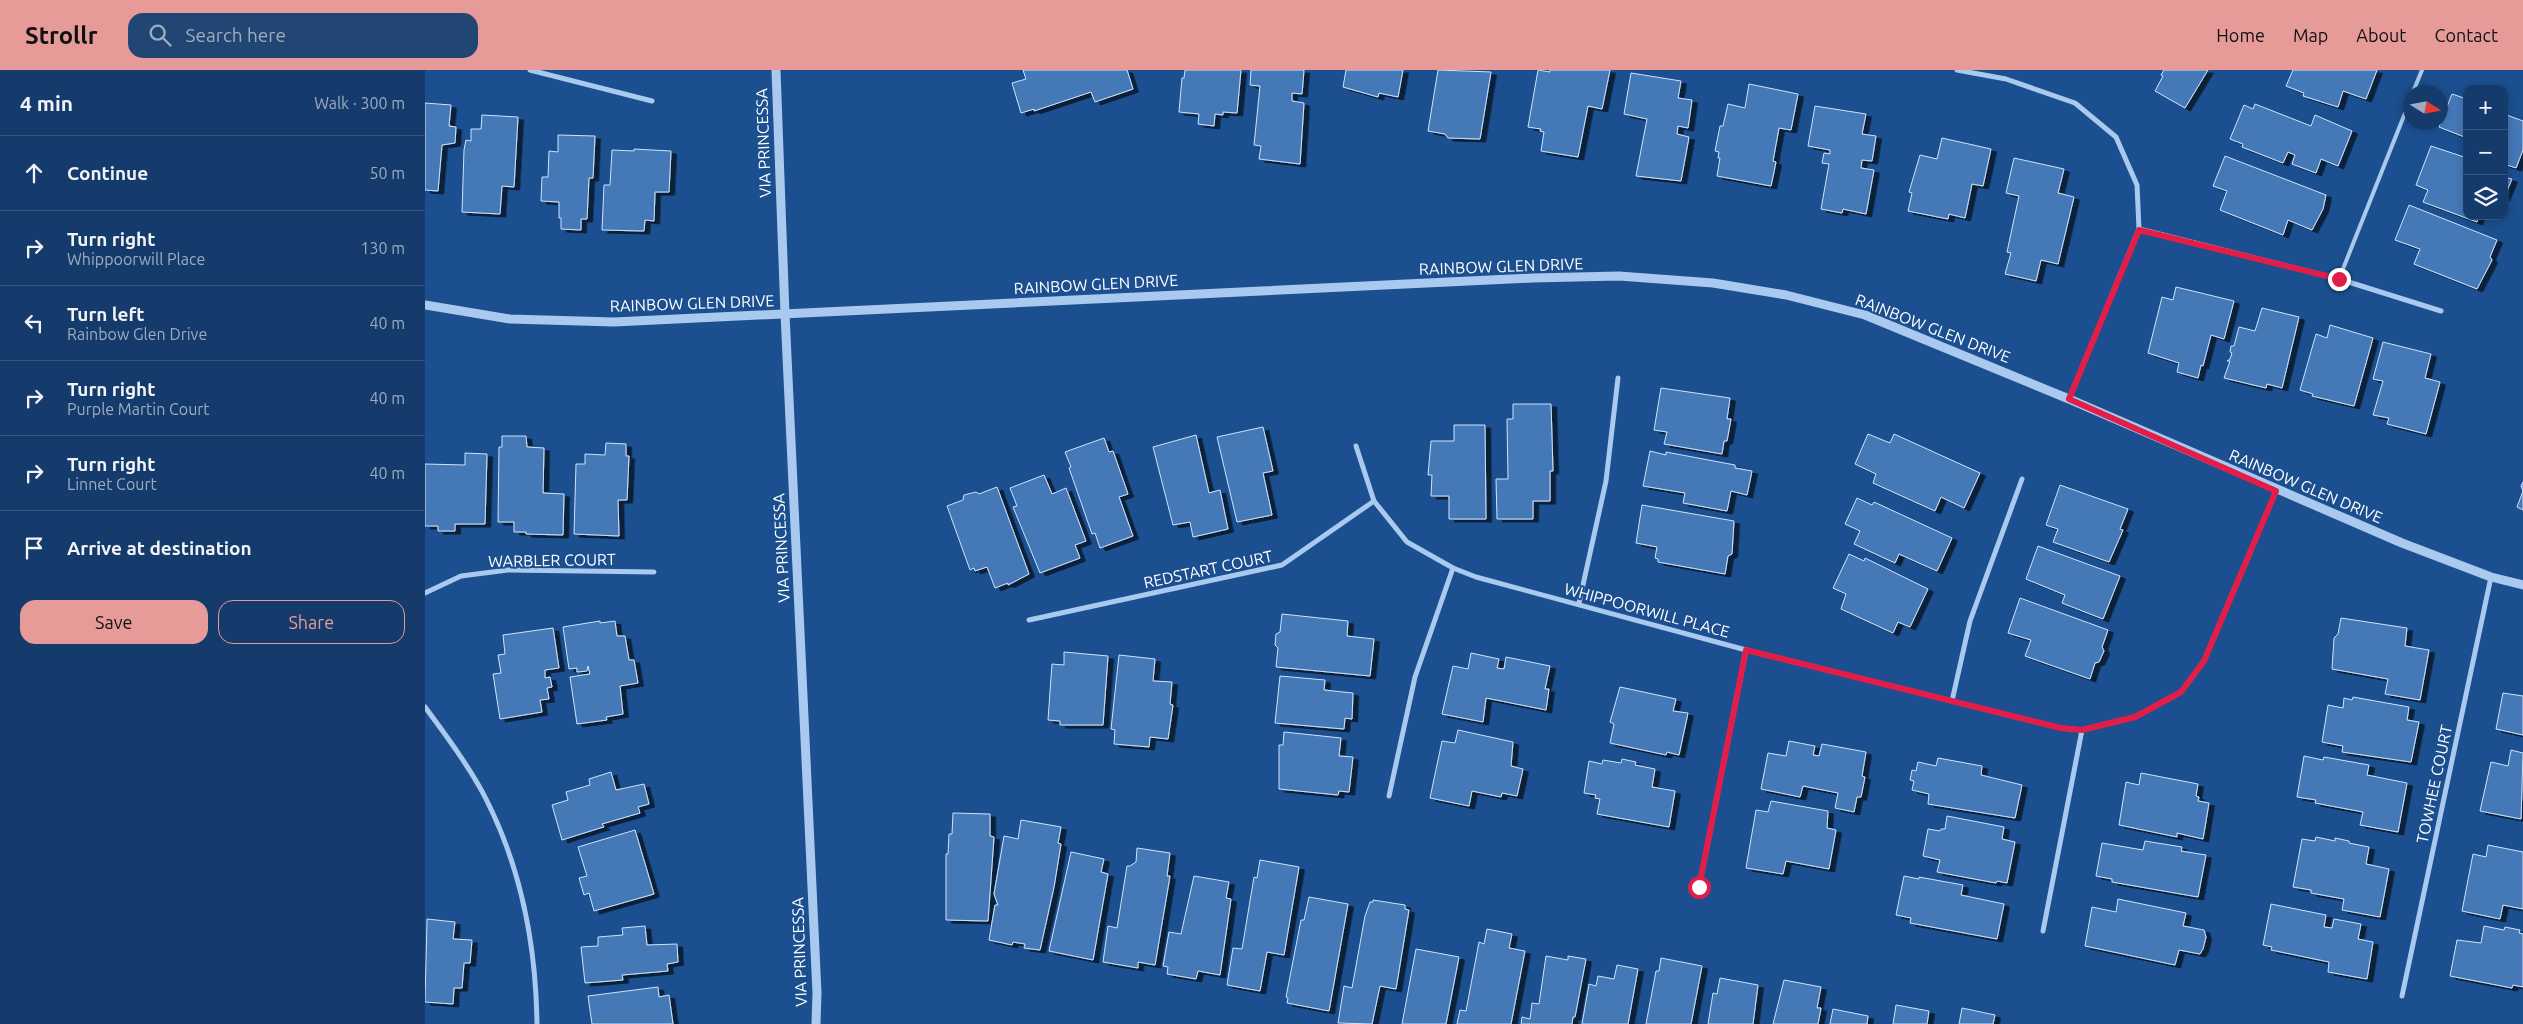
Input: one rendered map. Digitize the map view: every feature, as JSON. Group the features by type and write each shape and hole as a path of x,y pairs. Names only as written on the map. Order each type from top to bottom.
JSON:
{"street":[{"path":"530,70 652,101"},
{"name":"VIA PRINCESSA","path":"775,70 817,983 816,1024"},
{"path":"1957,70 2006,79 2075,103 2115,137 2137,185 2139,230 2069,399"},
{"path":"2139,230 2339,279 2441,311"},
{"name":"RAINBOW GLEN DRIVE","path":"425,305 510,319 615,322 1513,279 1619,276 1713,283 1786,295 1865,315 2069,399 2401,544 2491,577 2523,585"},
{"path":"1579,604 1606,481 1618,378"},
{"name":"WHIPPOORWILL PLACE","path":"1356,446 1374,502 1407,542 1453,568 1476,577 1746,650 2061,728 2082,730 2135,717 2181,692 2204,661 2276,491"},
{"path":"1952,700 1970,622 2022,479"},
{"name":"REDSTART COURT","path":"1029,620 1282,565 1374,502"},
{"path":"1389,796 1415,677 1453,568"},
{"name":"WARBLER COURT","path":"425,593 461,576 508,570 654,572"},
{"name":"TOWHEE COURT","path":"2402,996 2491,577"},
{"path":"1699,887 1746,650"},
{"path":"425,706 486,798 514,870 529,929 536,992 537,1024"},
{"path":"2043,931 2082,730"}],"lane":[{"path":"2416,85 2422,70"},
{"path":"2339,279 2403,118"}],"building":[{"path":"1023,70 1127,70 1133,89 1095,102 1091,92 1034,111 1034,109 1021,113 1012,83 1026,79"},
{"path":"1185,70 1241,70 1237,113 1223,112 1223,115 1215,114 1214,126 1198,124 1199,114 1179,112 1182,78 1184,78"},
{"path":"1251,70 1304,70 1302,94 1292,93 1292,101 1304,103 1300,164 1259,159 1261,146 1254,145 1260,86 1250,85"},
{"path":"1346,70 1403,70 1398,97 1379,93 1378,97 1343,87"},
{"path":"1438,70 1491,72 1480,139 1448,138 1445,134 1428,131"},
{"path":"1538,70 1550,72 1550,70 1610,70 1602,109 1588,106 1578,157 1541,151 1544,132 1540,131 1541,129 1528,127"},
{"path":"2164,70 2208,70 2185,108 2155,91"},
{"path":"2293,70 2377,70 2366,99 2343,91 2338,107 2303,96 2304,93 2286,86"},
{"path":"1631,73 1681,81 1678,98 1692,100 1688,128 1678,126 1677,134 1689,137 1681,181 1636,176 1647,119 1624,114"},
{"path":"1749,84 1798,94 1791,130 1779,128 1773,161 1776,162 1771,186 1717,176 1720,158 1718,158 1719,152 1715,151 1720,126 1723,126 1728,104 1745,108"},
{"path":"2452,94 2463,98 2463,136 2447,130 2448,104"},
{"path":"425,103 451,105 449,126 456,127 455,143 442,145 438,191 425,190"},
{"path":"2255,104 2311,126 2315,115 2352,131 2338,166 2321,159 2316,173 2292,164 2295,155 2288,152 2283,163 2242,147 2243,144 2230,139 2244,105 2253,109"},
{"path":"1815,106 1866,114 1862,134 1876,136 1872,161 1862,160 1861,168 1874,170 1866,214 1843,209 1842,213 1821,209 1829,164 1822,163 1824,153 1830,154 1830,150 1808,146"},
{"path":"482,115 518,117 514,187 502,186 500,214 462,212 466,140 471,141 471,129 481,129"},
{"path":"2508,115 2523,121 2523,150 2516,168 2508,165"},
{"path":"558,135 595,136 593,178 589,178 587,219 581,219 581,230 561,229 559,202 541,201 542,177 548,177 549,151 558,152"},
{"path":"1942,138 1991,149 1983,186 1972,184 1965,218 1949,214 1948,219 1908,211 1912,193 1909,192 1920,155 1937,159"},
{"path":"2431,146 2463,157 2463,217 2423,202 2428,190 2416,185"},
{"path":"634,149 671,151 669,192 655,192 654,221 645,220 644,231 602,230 604,185 610,185 612,150 634,151"},
{"path":"2225,156 2326,195 2323,209 2312,230 2288,220 2283,235 2220,210 2227,191 2213,186"},
{"path":"2014,158 2064,169 2058,193 2074,197 2058,264 2041,260 2036,281 2005,274 2011,253 2007,252 2019,196 2006,193"},
{"path":"2508,178 2512,179 2508,188"},
{"path":"2409,205 2497,240 2490,257 2492,260 2477,289 2414,264 2420,249 2395,240"},
{"path":"2176,287 2234,301 2224,339 2211,335 2198,378 2177,372 2179,363 2148,353 2162,297 2173,300"},
{"path":"2262,308 2299,317 2282,388 2267,384 2266,388 2224,378 2230,361 2227,361 2232,353 2230,352 2231,346 2234,346 2239,327 2255,331"},
{"path":"2330,325 2373,338 2354,406 2312,396 2313,394 2300,390 2316,334 2327,338"},
{"path":"2383,342 2431,354 2425,378 2440,382 2426,434 2387,424 2389,418 2373,415 2383,381 2373,379"},
{"path":"1661,388 1730,398 1727,419 1731,419 1727,441 1724,441 1722,454 1664,444 1667,432 1654,430"},
{"path":"1513,404 1551,404 1553,471 1550,471 1550,501 1533,501 1533,519 1497,519 1496,479 1508,479 1507,419 1513,419"},
{"path":"1454,425 1485,425 1486,519 1449,519 1449,496 1431,496 1432,475 1428,475 1431,441 1454,441"},
{"path":"1263,427 1273,471 1263,473 1272,515 1237,522 1217,437"},
{"path":"1868,434 1890,443 1894,434 1980,473 1964,508 1941,497 1935,511 1873,483 1876,474 1855,464"},
{"path":"1196,435 1209,493 1220,490 1228,529 1193,537 1190,522 1173,525 1153,447"},
{"path":"502,436 526,436 527,447 544,448 543,493 564,494 563,535 514,532 514,522 498,522 499,447 502,447"},
{"path":"1104,438 1109,452 1113,451 1128,494 1119,497 1133,536 1100,548 1095,533 1092,534 1065,452"},
{"path":"606,443 626,444 626,456 629,456 627,500 618,500 619,536 574,534 576,464 585,464 585,454 605,455"},
{"path":"1650,451 1666,455 1666,452 1735,465 1735,468 1752,471 1747,495 1731,491 1727,511 1683,503 1685,493 1643,486"},
{"path":"465,453 487,454 485,524 455,524 455,531 438,531 438,526 425,526 425,464 465,465"},
{"path":"1044,475 1052,494 1066,488 1086,541 1075,545 1080,558 1040,573 1013,507 1017,506 1010,488"},
{"path":"2060,485 2128,509 2120,529 2123,530 2109,562 2053,542 2058,529 2046,525"},
{"path":"997,487 1029,574 1008,585 1008,583 995,588 987,567 975,571 974,568 970,570 947,506 963,500 964,495 976,492 979,494"},
{"path":"2523,491 2523,510 2517,507"},
{"path":"1857,498 1872,505 1874,502 1952,538 1937,571 1899,554 1895,563 1854,544 1860,531 1845,524"},
{"path":"1642,505 1734,521 1732,554 1728,556 1725,574 1658,562 1658,559 1655,558 1657,547 1636,543"},
{"path":"2038,546 2120,576 2103,619 2062,603 2065,595 2026,579"},
{"path":"1849,554 1864,561 1865,558 1928,589 1910,627 1898,622 1893,633 1841,609 1846,594 1833,588"},
{"path":"2020,598 2108,630 2102,647 2104,651 2099,662 2095,663 2090,679 2025,656 2031,640 2008,633"},
{"path":"1282,614 1348,621 1347,636 1374,639 1370,676 1276,667 1278,648 1275,645 1276,634 1280,632"},
{"path":"2341,618 2407,628 2405,646 2429,650 2420,700 2385,694 2388,679 2332,669 2334,638 2338,634"},
{"path":"600,621 600,623 615,621 617,636 625,636 629,660 634,660 638,683 620,686 623,714 606,717 607,720 577,724 570,677 590,674 588,666 587,671 577,672 577,668 569,669 563,627"},
{"path":"553,628 559,668 545,670 545,678 550,677 552,687 547,688 549,699 540,700 542,712 500,719 493,674 501,673 498,655 505,654 503,635"},
{"path":"1064,652 1108,656 1103,725 1060,725 1060,721 1048,720 1052,664 1064,665"},
{"path":"1471,653 1499,659 1497,668 1504,669 1506,657 1550,666 1545,689 1549,689 1546,710 1486,698 1483,722 1442,714 1453,666 1468,669"},
{"path":"1119,655 1155,659 1153,681 1172,682 1170,704 1173,705 1168,739 1150,737 1149,747 1114,744 1115,730 1111,729"},
{"path":"1280,676 1325,680 1324,690 1353,693 1352,719 1345,718 1344,729 1275,723"},
{"path":"1620,687 1676,699 1673,711 1688,713 1679,755 1667,752 1666,755 1610,743 1614,724 1610,722"},
{"path":"2503,693 2523,696 2523,735 2496,729"},
{"path":"2353,697 2409,707 2407,720 2419,722 2411,762 2342,752 2343,746 2322,742 2328,705 2343,708 2344,698 2352,700"},
{"path":"1458,730 1513,742 1511,766 1523,769 1517,796 1502,793 1501,797 1472,791 1469,806 1430,798 1442,741 1455,743"},
{"path":"1284,732 1341,738 1339,756 1353,757 1349,792 1339,791 1338,795 1279,789 1279,745 1283,745"},
{"path":"1789,741 1815,746 1813,755 1819,756 1822,744 1866,752 1862,776 1865,777 1861,797 1857,797 1854,812 1835,808 1838,793 1803,786 1800,797 1761,789 1768,753 1786,756"},
{"path":"2511,750 2523,753 2521,819 2480,811 2491,762 2508,766"},
{"path":"2304,756 2323,760 2324,757 2369,765 2367,775 2407,783 2398,832 2360,825 2363,812 2315,803 2316,800 2297,797"},
{"path":"1938,758 1982,766 1981,775 2022,785 2015,818 1928,804 1929,794 1912,790 1914,781 1910,780 1912,770 1916,771 1918,762 1936,766"},
{"path":"1622,759 1636,762 1635,765 1655,769 1652,787 1675,791 1669,827 1597,814 1600,799 1595,798 1596,795 1584,793 1589,761 1602,764 1603,760 1621,763"},
{"path":"611,772 616,790 644,784 649,804 638,807 640,813 602,824 604,827 562,840 552,805 568,800 566,792 590,785 589,779"},
{"path":"2141,773 2198,784 2196,796 2199,797 2198,801 2209,803 2203,839 2177,833 2177,837 2119,825 2126,782 2139,785"},
{"path":"1771,801 1828,811 1827,828 1836,830 1829,869 1786,861 1783,874 1746,868 1756,810 1768,812"},
{"path":"953,813 990,814 990,836 994,837 988,921 946,920 946,854 948,854 949,834 952,834"},
{"path":"1947,816 2004,827 2002,839 2015,842 2007,883 1997,881 1996,883 1937,872 1940,860 1923,856 1928,829 1940,831 1945,829"},
{"path":"1021,820 1061,827 1058,843 1061,844 1054,887 1040,950 1024,948 1025,944 1013,942 1012,945 989,940 995,905 998,905 994,894 1004,836 1018,839"},
{"path":"635,830 654,894 594,911 589,893 584,895 579,878 587,876 578,847"},
{"path":"2316,837 2335,841 2335,838 2369,847 2366,864 2389,869 2380,917 2342,910 2344,899 2311,893 2311,890 2293,887 2302,839 2315,841"},
{"path":"2145,841 2182,847 2181,851 2206,855 2198,897 2112,882 2112,879 2096,876 2102,843 2143,850"},
{"path":"2488,845 2523,852 2523,909 2503,905 2500,919 2462,911 2473,854 2486,857"},
{"path":"1137,848 1170,853 1167,876 1170,876 1155,965 1138,962 1138,968 1103,962 1108,926 1117,928 1127,866 1136,862"},
{"path":"1071,852 1104,859 1101,872 1108,874 1093,960 1049,951"},
{"path":"1260,860 1299,867 1284,955 1267,952 1260,991 1227,985 1233,948 1242,949 1254,877 1257,878"},
{"path":"1194,876 1229,882 1226,898 1231,899 1220,975 1198,971 1196,979 1167,974 1168,967 1163,966 1169,932 1181,934"},
{"path":"1904,876 1963,885 1961,895 2004,904 1997,939 1910,923 1911,918 1896,915"},
{"path":"1309,897 1348,904 1329,1011 1287,1003 1288,998 1286,997 1301,920 1304,920"},
{"path":"2118,899 2186,913 2183,926 2204,930 2206,937 2200,954 2179,950 2175,965 2085,946 2092,907 2116,912"},
{"path":"1373,900 1405,905 1405,909 1409,910 1396,989 1380,986 1372,1024 1338,1023 1344,986 1352,988 1365,916 1370,902 1373,902"},
{"path":"2271,904 2326,915 2324,927 2332,928 2334,919 2361,924 2358,939 2373,942 2367,979 2328,972 2329,962 2271,950 2272,947 2263,945"},
{"path":"427,919 455,922 453,939 472,940 470,963 464,963 462,988 454,988 453,1004 425,1002"},
{"path":"645,926 647,945 677,944 678,962 667,964 668,971 622,975 623,980 585,983 581,947 598,946 598,937 623,935 622,928"},
{"path":"2484,926 2504,930 2505,927 2520,930 2519,933 2523,934 2523,987 2513,985 2512,988 2450,976 2457,940 2481,943"},
{"path":"1487,929 1512,934 1509,948 1525,951 1511,1024 1457,1024 1460,1010 1466,1011 1479,942 1484,944"},
{"path":"1416,949 1459,957 1446,1024 1402,1024"},
{"path":"1546,956 1568,960 1568,956 1586,959 1572,1024 1521,1024 1522,1017 1530,1019 1532,1003 1539,1004"},
{"path":"1661,958 1702,966 1691,1024 1646,1024 1656,971 1659,971"},
{"path":"1617,965 1638,969 1628,1024 1582,1024 1589,984 1596,986 1598,976 1614,979"},
{"path":"1720,978 1758,985 1753,1024 1708,1024 1713,993 1717,994"},
{"path":"1784,980 1821,987 1817,1008 1821,1008 1818,1024 1773,1024"},
{"path":"658,987 659,997 669,995 673,1024 592,1024 588,996"},
{"path":"1896,1005 1929,1011 1927,1024 1893,1024"},
{"path":"1962,1008 1995,1015 1993,1024 1959,1024"},
{"path":"1833,1009 1868,1016 1867,1024 1830,1024"}],"route":[{"path":"1699,887 1746,650 2061,728 2082,730 2135,717 2181,692 2204,661 2276,491 2069,399 2139,230 2339,279"}]}
